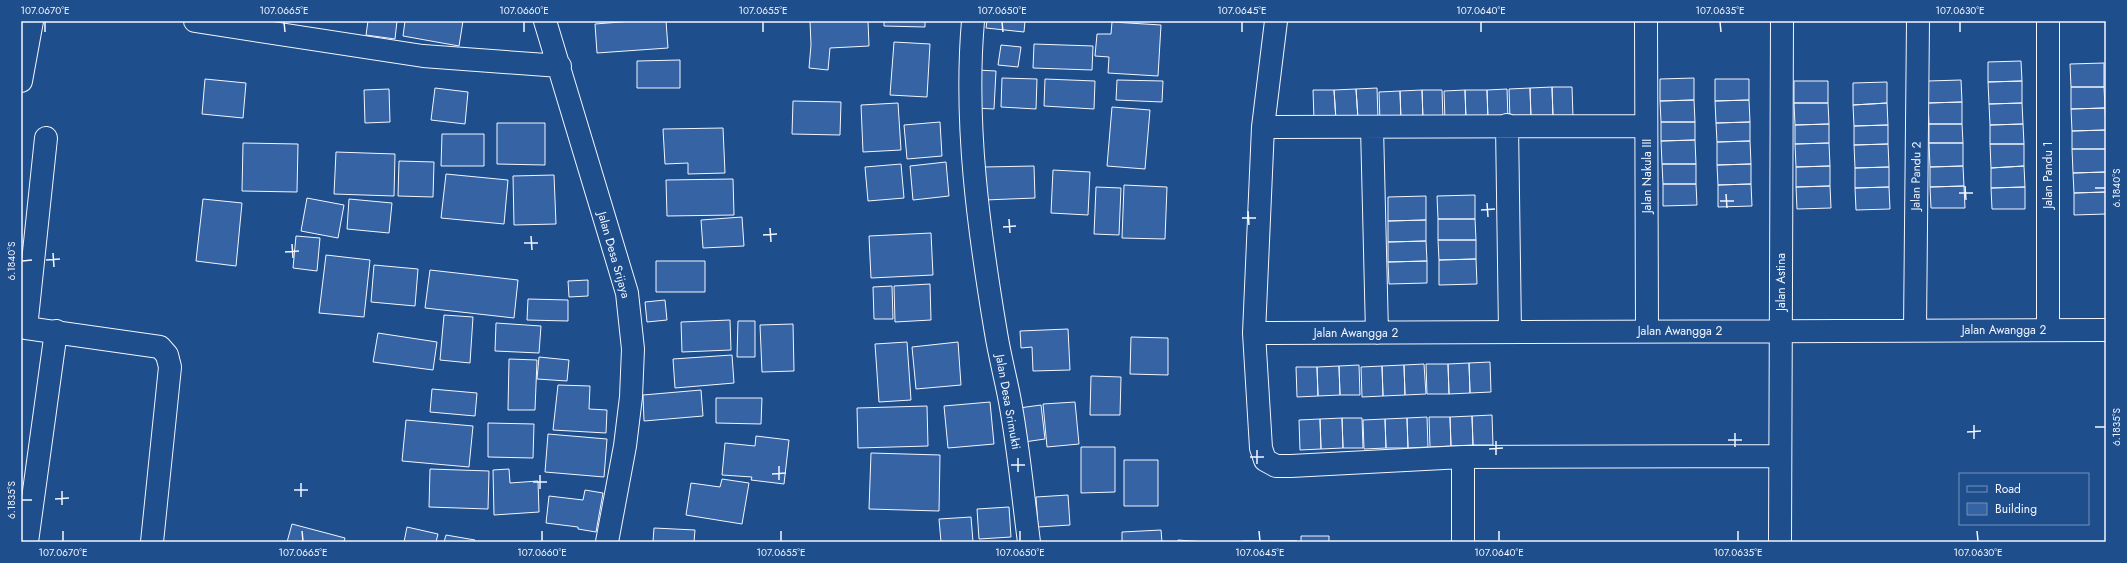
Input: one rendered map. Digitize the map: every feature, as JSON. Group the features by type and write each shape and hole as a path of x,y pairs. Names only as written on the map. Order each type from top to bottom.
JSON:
{"street":[{"path":"21,81 32,21"},
{"path":"195,21 424,56 560,66"},
{"name":"Jalan Desa Srijaya","path":"544,21 560,66 627,293 633,349 631,397 625,446 607,542"},
{"name":"Jalan Desa Srimukti","path":"973,21 970,52 970,98 974,157 996,333 1011,408 1029,542"},
{"path":"1276,21 1263,127 1254,333 1261,448 1265,460 1270,464 1291,466 1463,457 1780,456"},
{"name":"Jalan Nakula III","path":"1646,21 1647,331"},
{"name":"Jalan Astina","path":"1780,542 1782,21"},
{"name":"Jalan Pandu 2","path":"1915,330 1918,21"},
{"name":"Jalan Pandu 1","path":"2048,21 2048,330"},
{"path":"1263,127 1507,125 1646,126"},
{"path":"1507,125 1510,332"},
{"path":"1372,127 1377,332"},
{"path":"46,138 26,328 56,331 160,347 167,355 170,368 152,542"},
{"name":"Jalan Awangga 2","path":"1254,333 2106,330"},
{"path":"27,542 56,331"},
{"path":"1463,457 1463,542"}],"building":[{"path":"368,21 397,21 395,39 366,35"},
{"path":"405,21 463,21 459,46 403,36"},
{"path":"633,21 666,21 668,48 597,53 595,24"},
{"path":"810,21 868,21 869,46 830,48 828,70 809,68 811,45"},
{"path":"884,21 925,21 925,27 884,26"},
{"path":"987,21 1025,21 1024,32 986,28"},
{"path":"1112,22 1161,25 1158,76 1108,73 1109,57 1095,56 1097,34 1111,34"},
{"path":"894,42 930,44 927,97 890,95"},
{"path":"1034,44 1093,46 1092,70 1033,68"},
{"path":"1001,45 1021,47 1018,67 998,65"},
{"path":"680,60 680,88 637,88 637,61"},
{"path":"2021,61 2022,81 1988,82 1988,62"},
{"path":"2104,63 2104,87 2071,87 2070,64"},
{"path":"977,70 996,71 994,109 975,108"},
{"path":"1002,78 1037,79 1036,109 1001,107"},
{"path":"1694,78 1694,100 1660,101 1660,79"},
{"path":"205,79 246,83 243,118 202,114"},
{"path":"1045,79 1095,81 1094,109 1044,106"},
{"path":"1715,79 1749,79 1749,100 1715,101"},
{"path":"1117,80 1163,81 1162,102 1116,100"},
{"path":"1961,80 1962,102 1928,103 1928,81"},
{"path":"1794,81 1828,81 1828,103 1794,103"},
{"path":"2022,81 2022,103 1989,104 1988,82"},
{"path":"1887,82 1887,103 1853,105 1853,83"},
{"path":"1552,87 1553,117 1531,118 1530,88"},
{"path":"1552,87 1572,87 1573,117 1553,117"},
{"path":"2071,87 2104,87 2105,108 2071,109"},
{"path":"435,88 468,92 465,124 431,120"},
{"path":"1377,88 1378,118 1358,119 1356,89"},
{"path":"1530,88 1531,118 1510,119 1509,89"},
{"path":"389,89 390,122 365,123 364,90"},
{"path":"1356,89 1358,119 1336,120 1334,90"},
{"path":"1507,89 1508,119 1488,120 1487,90"},
{"path":"1313,90 1334,90 1336,120 1314,120"},
{"path":"1422,90 1442,90 1443,119 1423,120"},
{"path":"1422,90 1423,120 1401,121 1400,91"},
{"path":"1465,90 1466,120 1445,121 1444,91"},
{"path":"1465,90 1487,90 1488,120 1466,120"},
{"path":"1400,91 1401,121 1380,122 1379,92"},
{"path":"1694,100 1695,122 1661,122 1660,101"},
{"path":"1749,100 1750,122 1716,123 1715,101"},
{"path":"793,101 841,102 840,135 792,134"},
{"path":"1962,102 1962,124 1929,124 1928,103"},
{"path":"898,103 901,150 863,152 861,105"},
{"path":"1794,103 1828,103 1829,124 1795,125"},
{"path":"1887,103 1888,125 1854,126 1853,105"},
{"path":"2022,103 2023,124 1990,125 1989,104"},
{"path":"1112,107 1150,110 1145,169 1107,166"},
{"path":"2105,108 2106,130 2072,131 2071,109"},
{"path":"940,122 942,156 907,159 904,125"},
{"path":"1661,122 1695,122 1695,140 1661,141"},
{"path":"1750,122 1750,141 1717,142 1716,123"},
{"path":"497,123 545,123 545,165 497,164"},
{"path":"1829,124 1829,143 1795,144 1795,125"},
{"path":"1929,124 1962,124 1963,143 1929,143"},
{"path":"2023,124 2024,144 1990,144 1990,125"},
{"path":"1888,125 1888,144 1854,145 1854,126"},
{"path":"723,128 725,173 688,174 688,163 665,164 663,129"},
{"path":"2106,130 2106,149 2072,149 2072,131"},
{"path":"442,134 484,134 484,166 441,166"},
{"path":"1695,140 1696,164 1662,164 1661,141"},
{"path":"1750,141 1751,164 1717,165 1717,142"},
{"path":"243,143 298,144 297,192 242,191"},
{"path":"1829,143 1830,166 1796,167 1795,144"},
{"path":"1929,143 1963,143 1963,166 1930,167"},
{"path":"1888,144 1889,167 1855,168 1854,145"},
{"path":"1990,144 2024,144 2024,166 1991,168"},
{"path":"2072,149 2106,149 2106,172 2073,173"},
{"path":"336,152 395,154 394,196 334,194"},
{"path":"399,161 434,162 433,197 398,196"},
{"path":"946,162 949,196 913,200 910,166"},
{"path":"901,164 904,198 868,201 865,167"},
{"path":"1662,164 1696,164 1696,184 1663,184"},
{"path":"1751,164 1751,184 1718,185 1717,165"},
{"path":"1034,166 1035,198 985,200 984,167"},
{"path":"1830,166 1830,186 1796,187 1796,167"},
{"path":"1963,166 1964,186 1930,187 1930,167"},
{"path":"2024,166 2025,187 1991,188 1991,168"},
{"path":"1889,167 1889,187 1855,188 1855,168"},
{"path":"1053,170 1090,172 1088,215 1051,213"},
{"path":"2106,172 2106,192 2074,193 2073,173"},
{"path":"446,174 508,180 504,224 441,218"},
{"path":"554,175 556,224 514,225 513,176"},
{"path":"733,179 734,215 667,216 666,180"},
{"path":"1663,184 1696,184 1697,205 1663,206"},
{"path":"1751,184 1752,206 1718,207 1718,185"},
{"path":"1124,185 1167,187 1165,239 1122,238"},
{"path":"1830,186 1831,208 1797,209 1796,187"},
{"path":"1964,186 1965,208 1931,208 1930,187"},
{"path":"1096,187 1121,188 1119,235 1094,234"},
{"path":"1889,187 1890,209 1856,210 1855,188"},
{"path":"2025,187 2025,209 1992,209 1991,188"},
{"path":"2106,192 2106,214 2074,215 2074,193"},
{"path":"1475,195 1475,219 1438,219 1437,196"},
{"path":"1426,196 1426,220 1388,221 1388,197"},
{"path":"307,198 344,205 338,238 301,231"},
{"path":"203,199 242,203 236,266 196,261"},
{"path":"349,199 392,203 389,233 347,229"},
{"path":"742,217 744,246 703,248 701,220"},
{"path":"1438,219 1475,219 1476,240 1438,240"},
{"path":"1426,220 1426,241 1388,242 1388,221"},
{"path":"931,233 933,275 871,278 869,236"},
{"path":"296,236 320,238 317,271 293,268"},
{"path":"1438,240 1476,240 1476,259 1439,260"},
{"path":"1426,241 1427,261 1388,262 1388,242"},
{"path":"326,255 370,260 364,317 319,313"},
{"path":"1476,259 1477,284 1439,285 1439,260"},
{"path":"656,261 705,261 705,292 656,292"},
{"path":"1427,261 1427,283 1389,284 1388,262"},
{"path":"374,265 418,269 415,306 371,302"},
{"path":"430,270 518,280 514,318 425,308"},
{"path":"588,280 588,296 569,297 568,281"},
{"path":"930,284 931,320 895,322 894,286"},
{"path":"892,286 893,319 874,319 873,287"},
{"path":"528,299 568,300 568,321 527,320"},
{"path":"665,300 667,320 647,322 645,302"},
{"path":"444,315 473,317 470,363 440,360"},
{"path":"730,320 731,350 682,352 681,322"},
{"path":"738,321 755,321 755,357 737,357"},
{"path":"496,323 541,326 539,353 495,351"},
{"path":"793,324 794,371 762,372 760,325"},
{"path":"1068,329 1070,370 1033,371 1032,347 1021,348 1020,331"},
{"path":"378,333 437,342 433,370 373,362"},
{"path":"1131,337 1168,338 1168,375 1130,374"},
{"path":"907,342 911,400 879,402 875,344"},
{"path":"958,342 961,385 916,389 912,347"},
{"path":"732,355 734,383 675,388 673,359"},
{"path":"539,357 569,360 567,381 537,379"},
{"path":"509,359 537,360 535,410 508,410"},
{"path":"1490,362 1491,392 1470,393 1469,363"},
{"path":"1469,363 1470,393 1449,394 1448,364"},
{"path":"1424,364 1426,394 1405,395 1404,365"},
{"path":"1426,364 1448,364 1449,394 1427,394"},
{"path":"1359,365 1360,395 1340,395 1339,366"},
{"path":"1404,365 1405,395 1383,396 1382,366"},
{"path":"1339,366 1340,395 1318,396 1317,367"},
{"path":"1382,366 1383,396 1362,397 1361,367"},
{"path":"1296,367 1317,367 1318,396 1297,397"},
{"path":"1091,376 1121,377 1120,415 1090,415"},
{"path":"558,385 590,386 589,409 607,410 606,433 553,430"},
{"path":"432,389 477,393 475,416 430,412"},
{"path":"701,390 703,416 644,421 643,395"},
{"path":"716,398 762,398 761,424 716,423"},
{"path":"990,402 994,444 948,448 944,406"},
{"path":"1075,402 1079,444 1047,447 1043,404"},
{"path":"1041,405 1045,439 1024,442 1019,408"},
{"path":"927,406 928,446 858,448 857,408"},
{"path":"1492,415 1493,445 1473,445 1472,416"},
{"path":"1472,416 1473,445 1451,446 1450,417"},
{"path":"1427,417 1428,447 1408,448 1407,418"},
{"path":"1429,417 1450,417 1451,446 1430,447"},
{"path":"1342,418 1362,418 1363,448 1343,448"},
{"path":"1342,418 1343,448 1321,449 1320,419"},
{"path":"1407,418 1408,448 1386,448 1385,419"},
{"path":"1320,419 1321,449 1300,450 1299,420"},
{"path":"1385,419 1386,448 1364,449 1363,420"},
{"path":"406,420 473,426 469,467 402,461"},
{"path":"488,423 534,424 533,458 488,457"},
{"path":"548,434 607,439 604,477 545,472"},
{"path":"756,436 789,440 784,484 751,480 752,477 722,475 725,443 755,446"},
{"path":"1081,447 1115,447 1115,492 1081,493"},
{"path":"871,453 940,455 939,511 869,509"},
{"path":"1124,460 1158,460 1158,506 1124,506"},
{"path":"430,469 489,471 488,509 429,507"},
{"path":"509,469 510,483 538,481 539,512 494,515 493,470"},
{"path":"722,479 749,483 742,524 686,515 691,483 720,487"},
{"path":"585,490 603,493 596,532 578,529 578,527 546,523 549,496 583,500"},
{"path":"1068,495 1070,525 1038,527 1036,497"},
{"path":"1009,507 1011,537 979,539 977,509"},
{"path":"971,517 973,542 941,542 939,519"},
{"path":"292,524 345,538 344,542 287,542"},
{"path":"407,527 438,534 436,542 404,542"},
{"path":"654,528 695,530 694,542 653,542"},
{"path":"1161,530 1162,542 1122,542 1122,532"},
{"path":"446,535 475,540 474,542 444,542"},
{"path":"1301,536 1329,536 1329,542 1301,542"},
{"path":"1178,540 1204,542 1178,542"},
{"path":"1243,541 1297,541 1243,542"}]}
